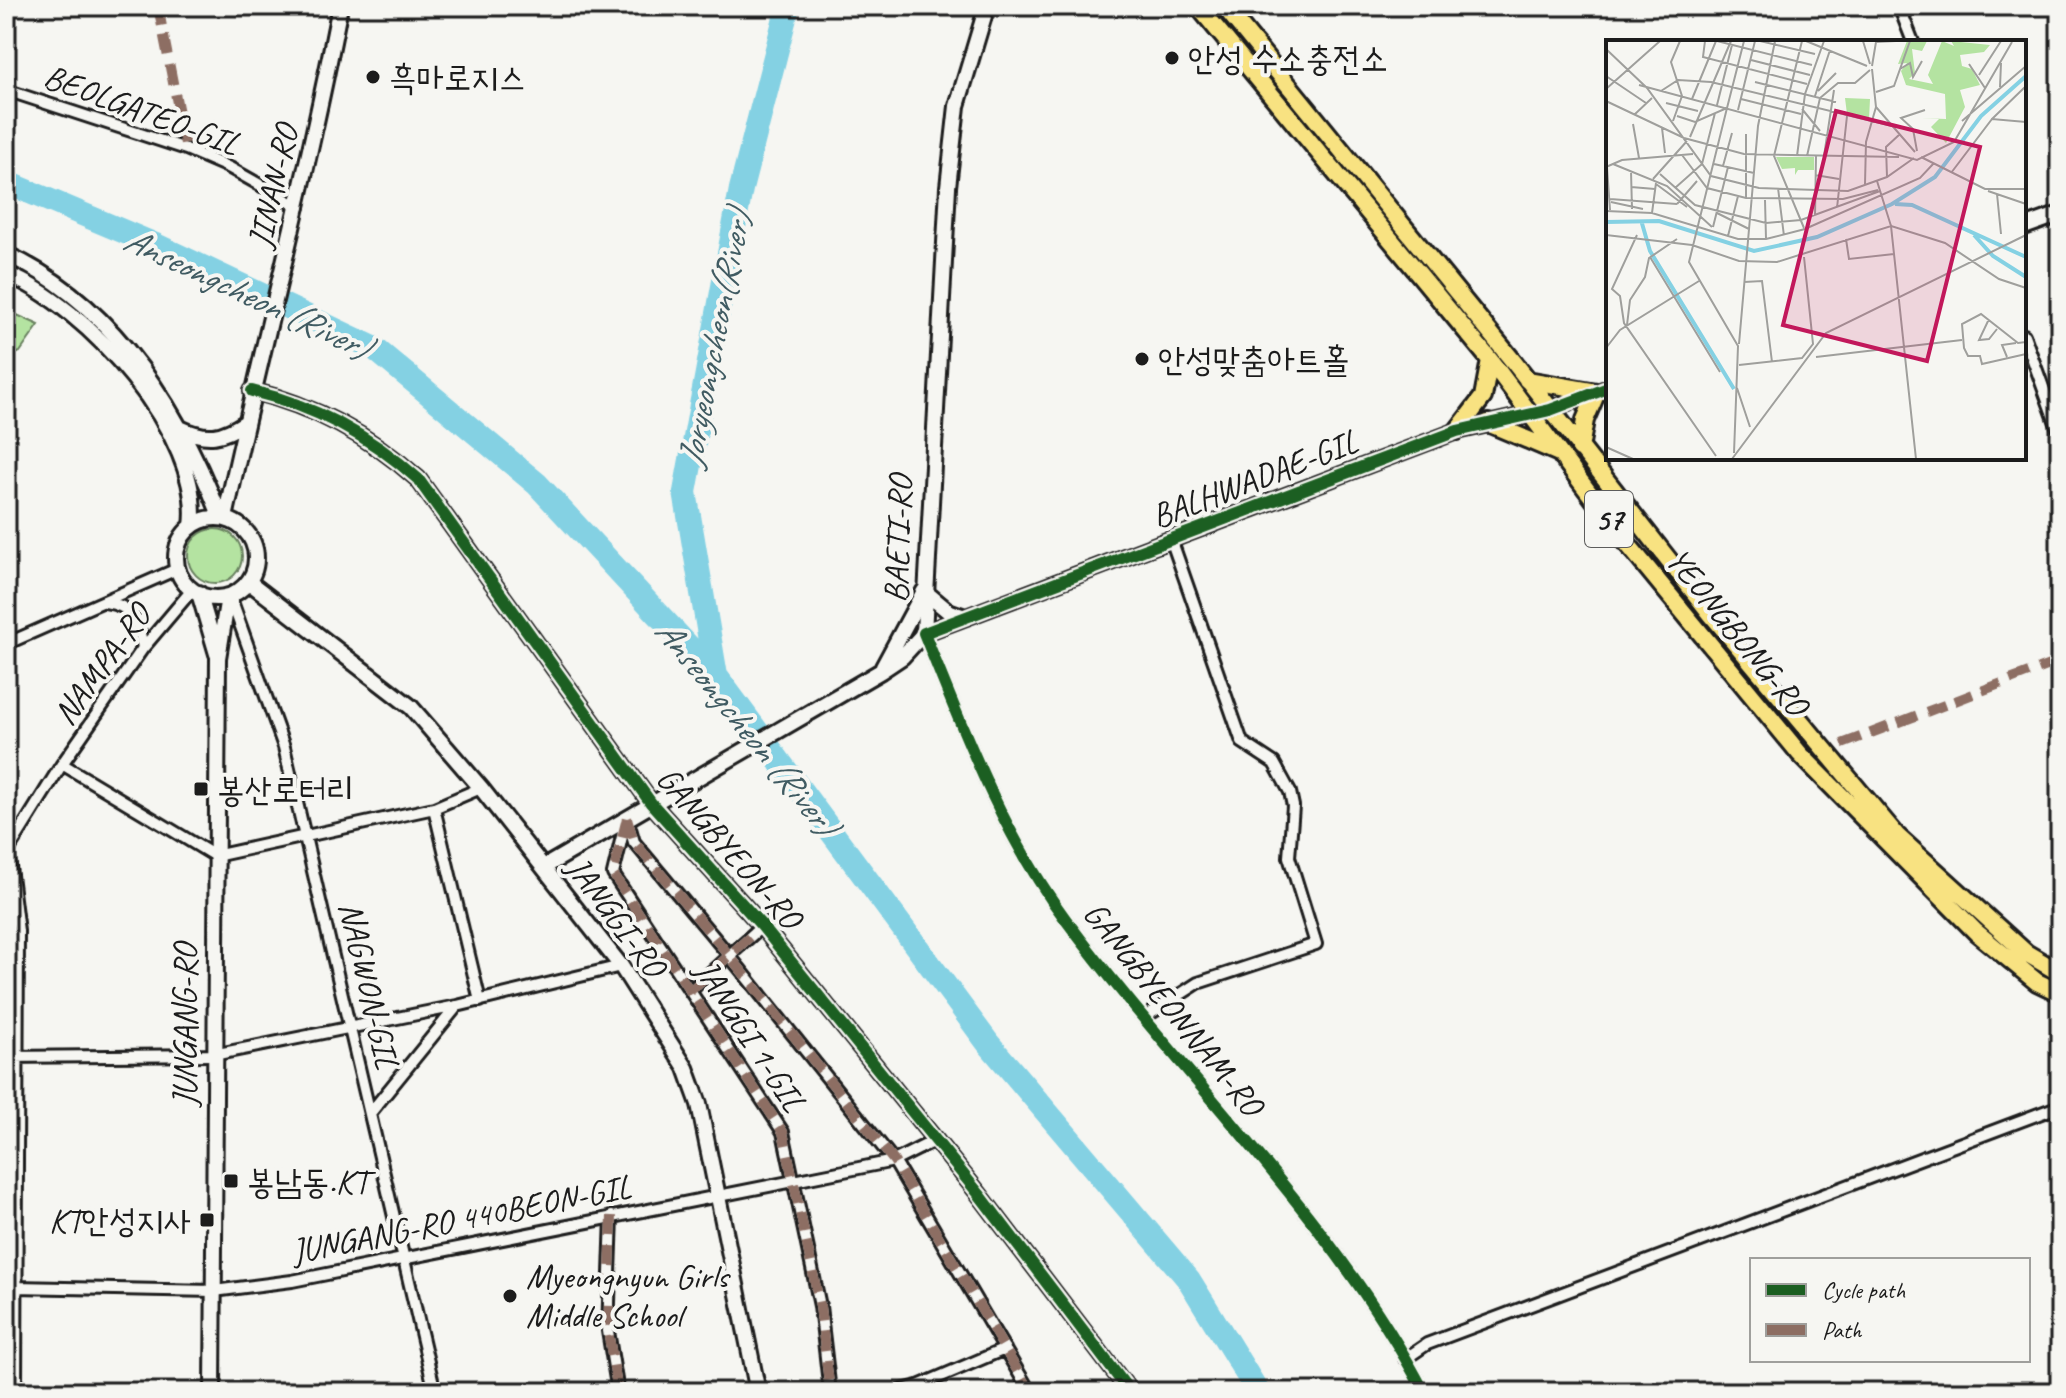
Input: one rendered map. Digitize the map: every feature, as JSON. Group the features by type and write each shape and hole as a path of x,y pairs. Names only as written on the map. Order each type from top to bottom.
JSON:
{"main road":[{"name":"JINAN-RO","path":"223,518 298,212 340,6"},
{"name":"BAETI-RO","path":"544,867 881,671 899,651 924,633 950,162 957,106 987,6"},
{"name":"YEONGBONG-RO","path":"1198,6 1490,360 1625,541 1800,754 1976,932 2037,982 2060,993"},
{"name":"YEONGBONG-RO","path":"1224,6 1527,380 1770,687 1897,836 2026,953 2060,973"},
{"path":"2026,226 2060,214"},
{"path":"6,254 54,283 121,342 157,390 197,456 223,518"},
{"path":"6,274 67,314 141,385 173,436 188,476 194,506 192,526"},
{"path":"1457,431 1483,397 1490,360"},
{"path":"1527,380 1603,390 1585,420 1580,449"},
{"name":"BALHWADAE-GIL","path":"924,633 1457,431 1550,410 1603,390"},
{"name":"GANGBYEON-RO","path":"252,391 291,400 334,420 389,452 418,479 656,800 936,1140 1130,1392"},
{"path":"180,428 209,438 227,435 246,422"},
{"path":"1488,423 1559,453"},
{"path":"211,517 223,518 248,533 255,545 255,570 249,582 229,596 195,592 177,569 179,541 192,526 211,517"},
{"name":"JANGGI-RO","path":"249,582 411,707 481,788 621,966 686,1068 699,1104 758,1392"},
{"path":"899,651 924,591 948,611 965,617"},
{"name":"JUNGANG-RO","path":"195,592 218,658"},
{"name":"JUNGANG-RO","path":"213,1392 218,658 229,596"}],"street":[{"path":"1899,6 1912,40"},
{"name":"BEOLGATEO-GIL","path":"6,90 186,149 230,168 298,212"},
{"path":"2026,340 2060,434"},
{"path":"1145,1017 1198,983 1316,944 1289,857 1293,806 1290,792 1274,763 1242,742 1171,539"},
{"path":"6,644 177,569"},
{"name":"NAMPA-RO","path":"7,852 62,764 143,648 195,592"},
{"name":"NAGWON-GIL","path":"229,596 284,747 435,1392"},
{"path":"103,601 129,607 135,616 143,648"},
{"name":"GANGBYEONNAM-RO","path":"924,633 1012,835 1065,919 1334,1252 1424,1392"},
{"path":"62,764 215,856 434,808 481,788"},
{"path":"434,808 480,1001"},
{"path":"627,818 634,842 894,1161 1030,1392"},
{"name":"JANGGI 1-GIL","path":"627,818 613,874 783,1132 820,1306 830,1392"},
{"path":"7,852 18,931 12,1057 16,1392"},
{"path":"690,991 762,926"},
{"path":"12,1057 213,1055 480,1001 621,966"},
{"path":"371,1112 457,1006"},
{"path":"1405,1359 1427,1344 2060,1106"},
{"name":"JUNGANG-RO 440BEON-GIL","path":"15,1287 214,1291 406,1258 894,1161 913,1155 936,1140"},
{"path":"612,1216 608,1331 618,1392"},
{"path":"894,1392 919,1389 1005,1349"}],"green space":[{"path":"6,310 39,325 20,352 6,359"},
{"path":"215,529 234,537 242,556 234,575 215,583 196,575 188,556 196,537"}],"waterway":[{"name":"Joryeongcheon(River)","path":"716,676 685,492 741,189 788,6"},
{"name":"Anseongcheon (River)","path":"6,182 158,246 374,348 537,484 716,676 988,1043 1189,1280 1258,1392"}],"marked path":[{"path":"158,6 186,149"},
{"path":"1842,744 2060,661"},
{"path":"627,818 634,842 894,1161 1030,1392"},
{"path":"627,818 613,874 783,1132 820,1306 830,1392"},
{"path":"690,991 762,926"},
{"path":"612,1216 608,1331 618,1392"},
{"path":"918,1386 920,1392"}],"cycle path":[{"path":"1424,1392 1388,1329 1302,1208 1111,978 1043,887 1003,818 924,633 1457,431 1550,410 1606,389"},
{"path":"252,391 298,405 341,424 381,449 418,479 651,803 762,926 979,1194 1130,1392"}],"place":[{"name":"안성 수소충전소","path":"1172,58"},
{"name":"흑마로지스","path":"373,77"},
{"name":"안성맞춤아트홀","path":"1142,359"},
{"name":"봉산로터리","path":"201,789"},
{"name":"봉남동.KT","path":"231,1181"},
{"name":"KT안성지사","path":"207,1220"},
{"name":"Myeongnyun Girls Middle School","path":"510,1296"}]}
